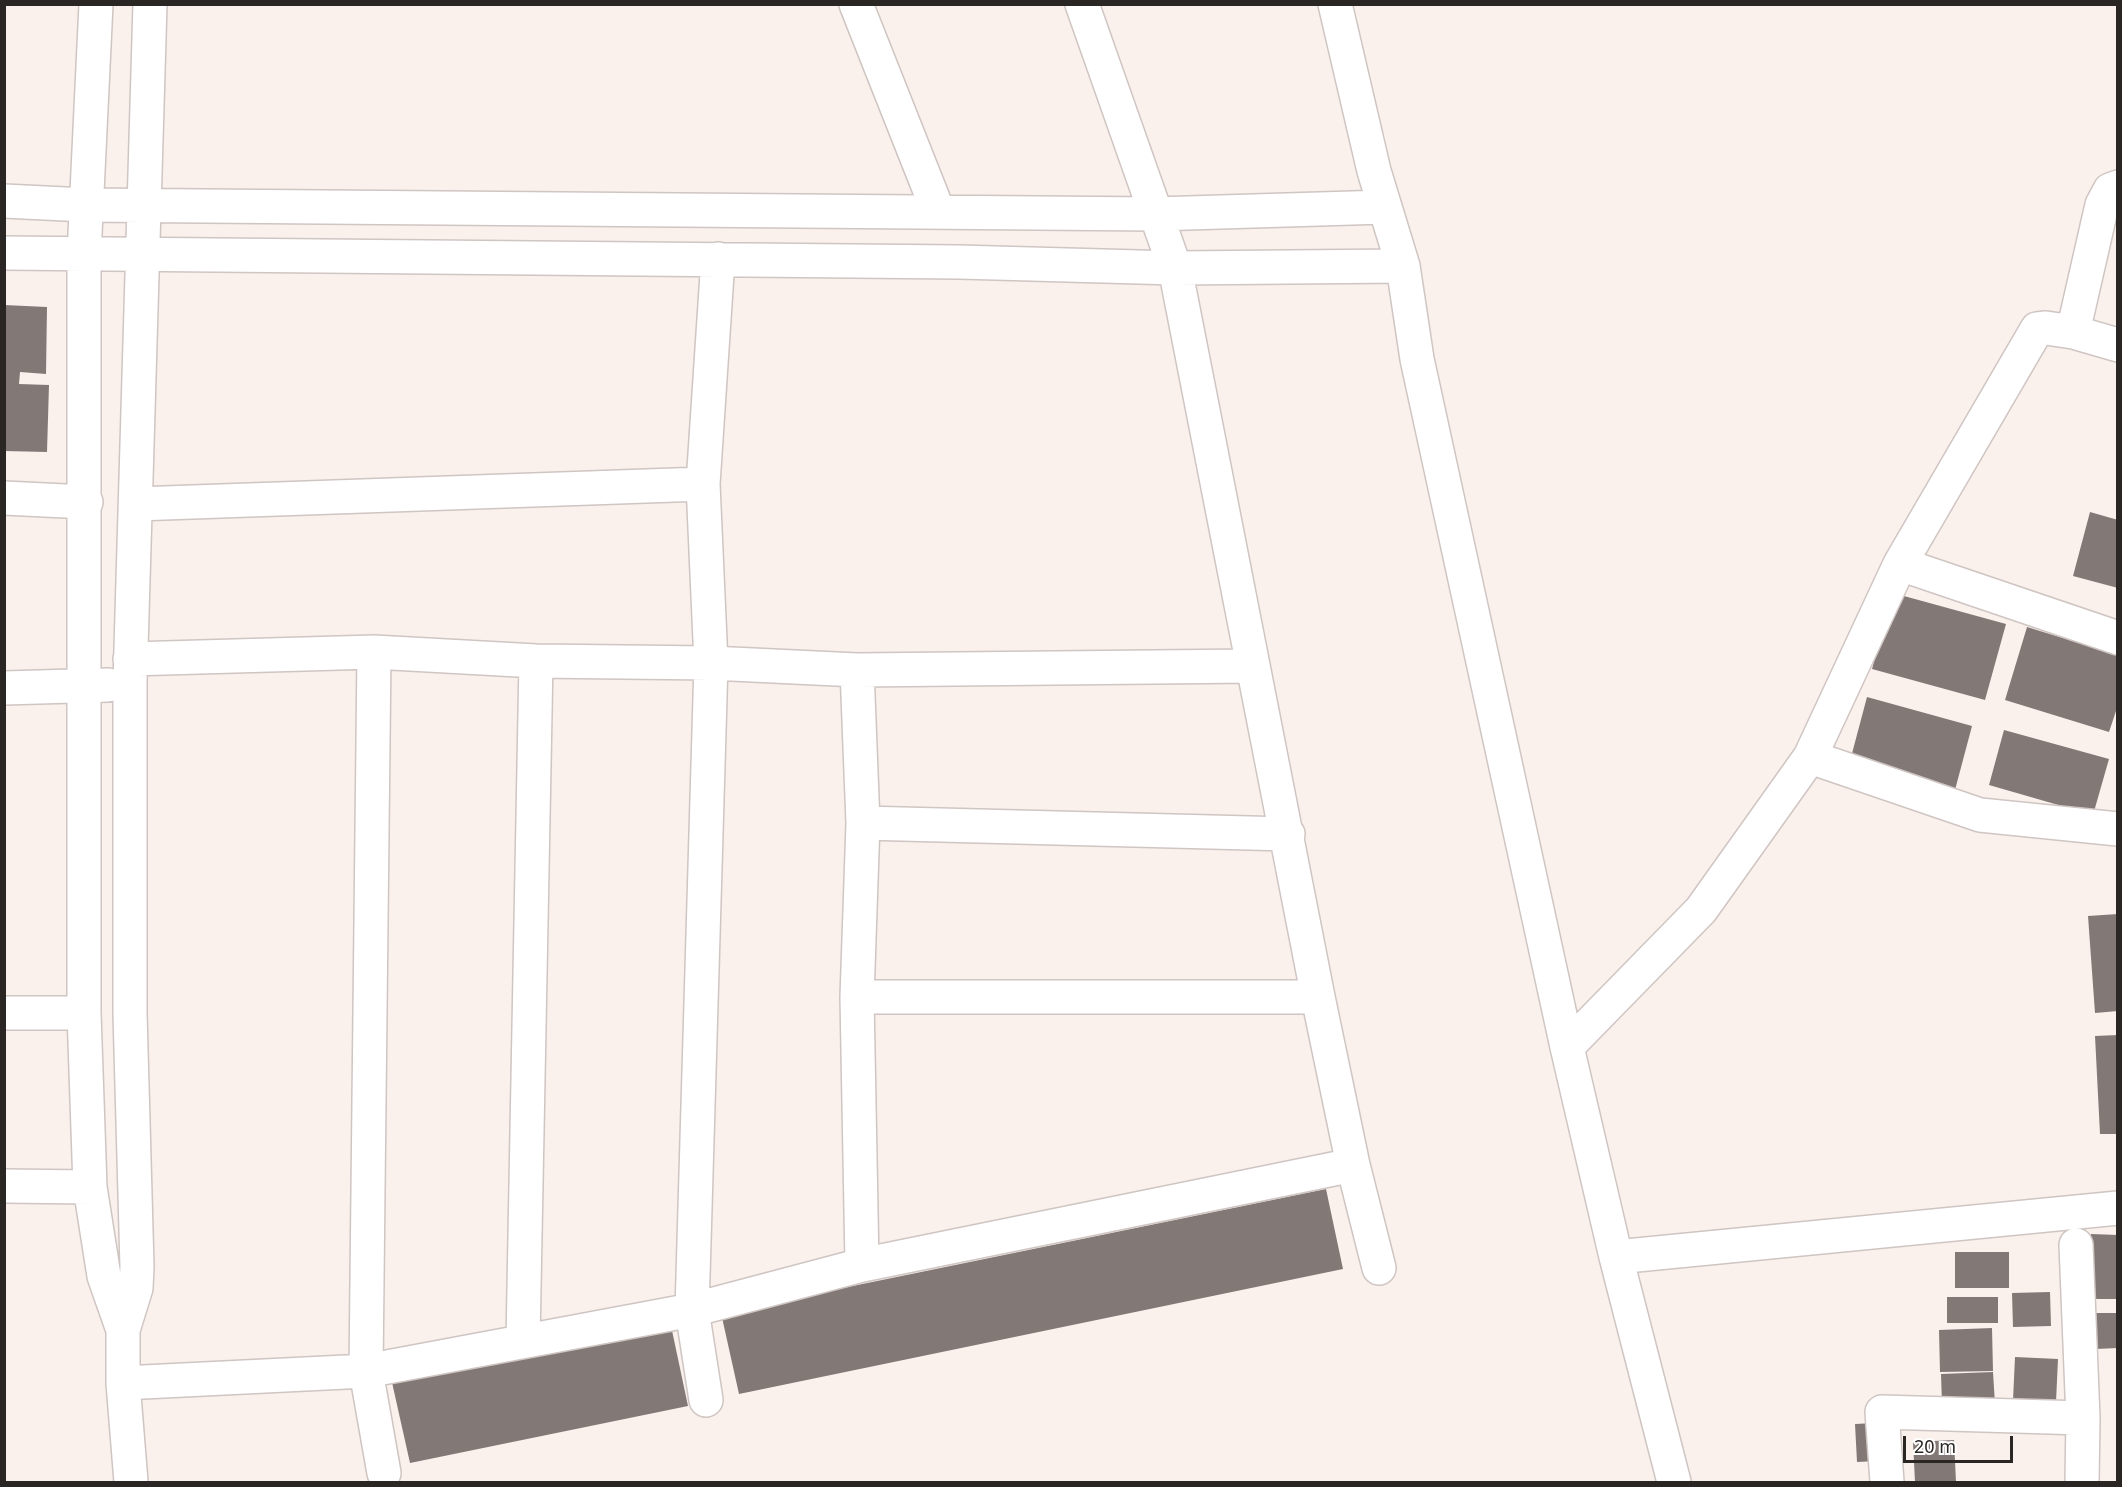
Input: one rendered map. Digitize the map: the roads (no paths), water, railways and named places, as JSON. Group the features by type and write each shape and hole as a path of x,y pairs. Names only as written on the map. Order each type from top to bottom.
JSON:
{"street":[{"path":"96,4 84,255 86,502 84,1013 90,1187 104,1276 123,1330"},
{"path":"131,1482 123,1383 123,1330 136,1288 137,1267 130,1025 130,671 150,4"},
{"path":"856,4 938,211"},
{"path":"1083,4 1175,268 1252,666 1288,834 1318,997 1353,1165 1379,1268"},
{"path":"1335,4 1374,171 1403,266 1417,359 1567,1047 1616,1257 1674,1482"},
{"path":"2073,332 2102,205 2110,190 2118,187"},
{"path":"4,201 86,205 1155,214 1385,207"},
{"path":"4,253 958,262 1175,268 1403,266"},
{"path":"706,1400 692,1310 711,663 703,484 718,259"},
{"path":"1567,1047 1701,910 1810,757 1900,564 2032,335 2037,329 2046,328 2073,332 2118,345"},
{"path":"136,504 703,484"},
{"path":"4,498 86,502"},
{"path":"1900,564 2118,638"},
{"path":"4,688 85,687 130,671 374,652 536,661 711,663 857,670 1252,666"},
{"path":"374,652 366,1371 384,1473"},
{"path":"523,1340 536,661"},
{"path":"857,670 862,823 857,997 862,1265"},
{"path":"1810,757 1980,815 2118,829"},
{"path":"862,823 1288,834"},
{"path":"857,997 1318,997"},
{"path":"4,1013 84,1013"},
{"path":"123,1383 366,1371 692,1310 862,1265 1353,1165"},
{"path":"4,1186 90,1187"},
{"path":"1616,1257 2118,1208"},
{"path":"2076,1245 2084,1418 2082,1482"},
{"path":"1887,1482 1882,1412 2084,1418"}]}
